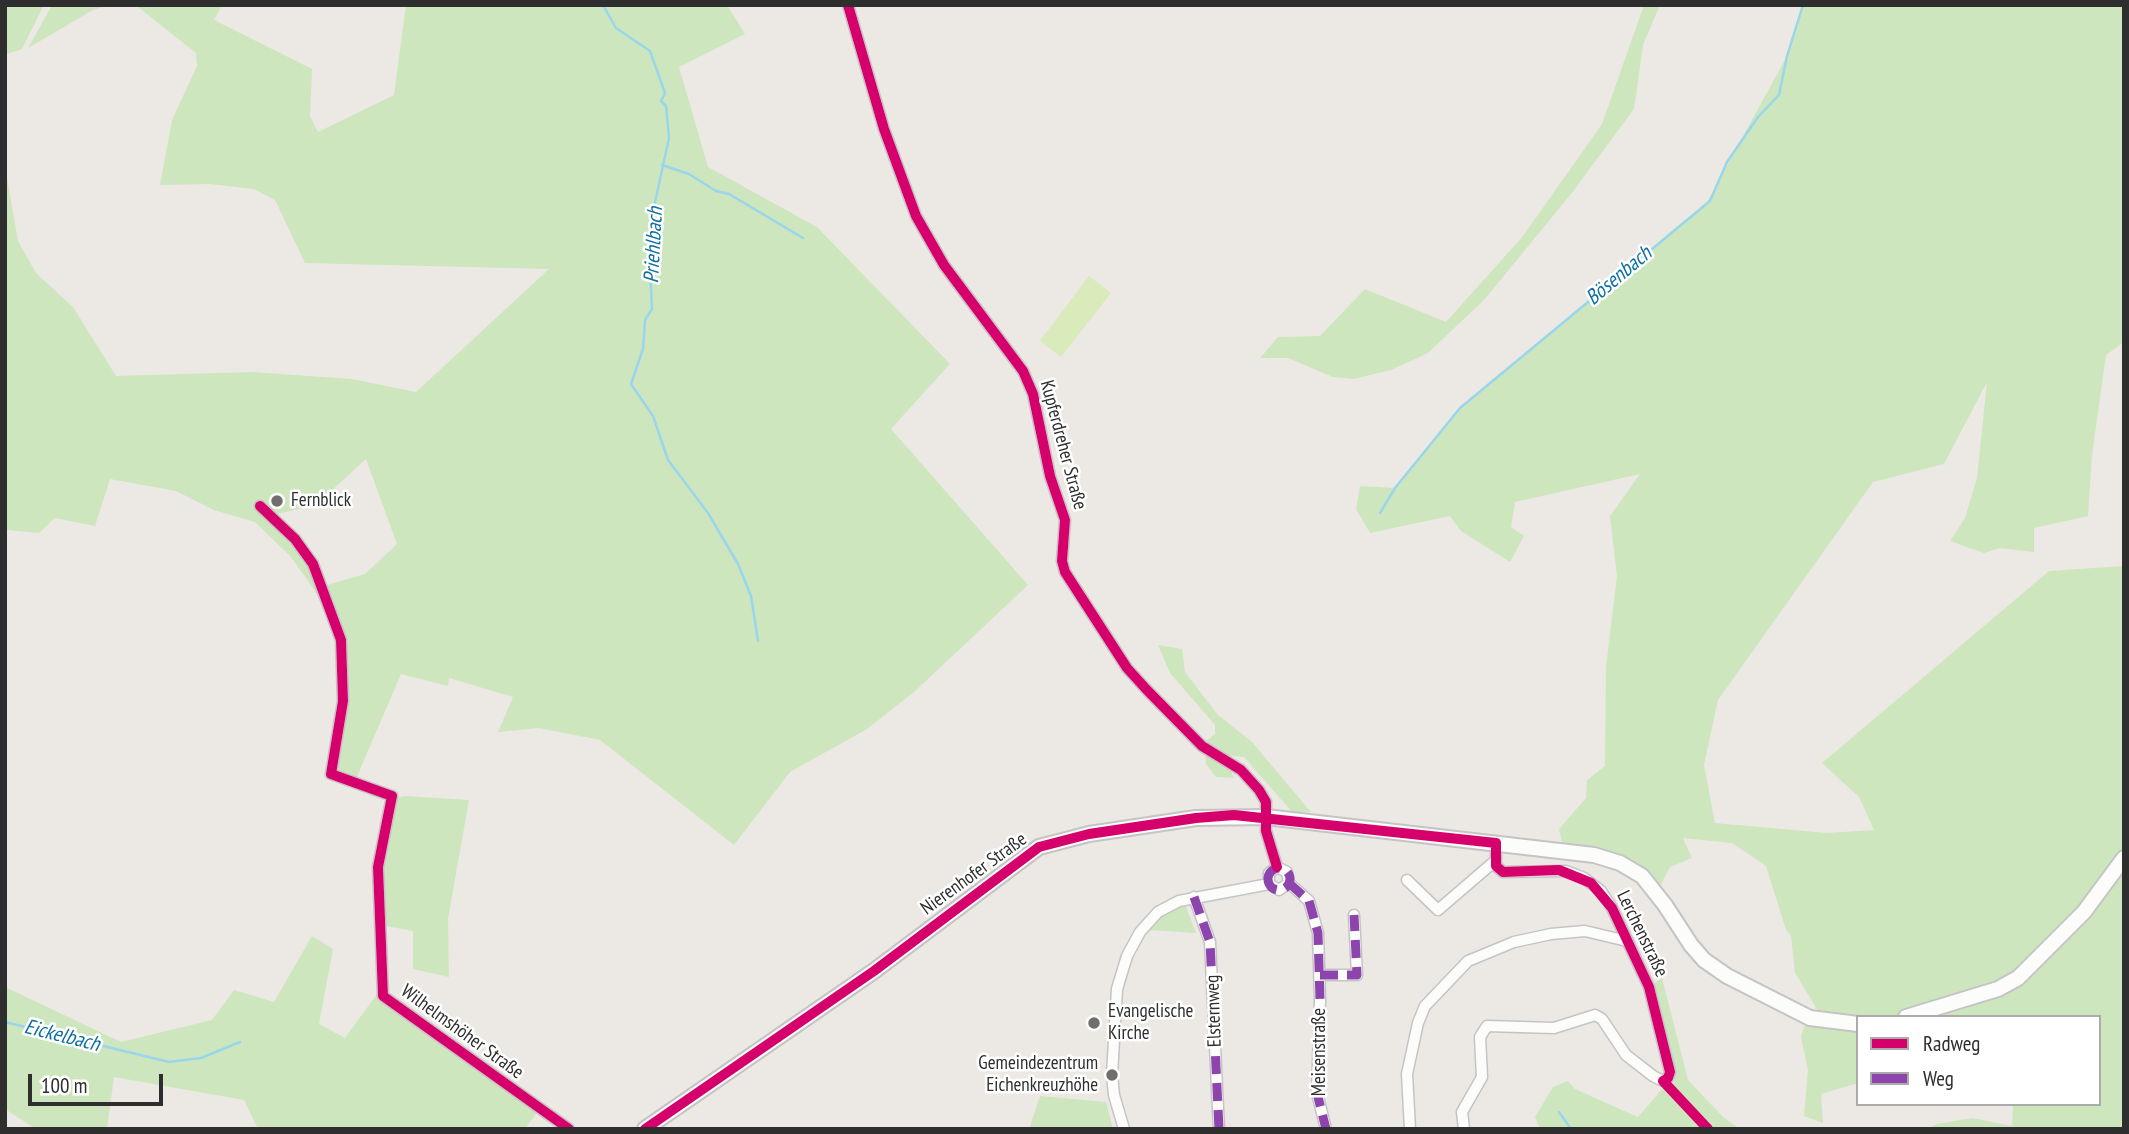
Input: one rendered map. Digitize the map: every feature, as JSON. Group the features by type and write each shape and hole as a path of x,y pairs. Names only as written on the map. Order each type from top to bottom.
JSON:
{"street":[{"name":"Kupferdreher Straße","path":"848,5 884,129 916,216 944,265 1023,371 1034,394 1050,476 1065,520 1062,561 1065,572 1127,668 1202,746 1250,778 1266,802 1266,817"},
{"name":"Wilhelmshöher Straße","path":"260,506 295,539 313,564 341,640 343,701 331,774 392,796 378,867 383,996 569,1129"},
{"name":"Nierenhofer Straße","path":"645,1129 874,971 1039,847 1089,834 1196,818 1266,817 1573,851 1620,863 1652,887 1691,945 1710,965 1778,1004 1810,1018 1856,1024"},
{"path":"1124,1129 1114,1096 1112,1075 1117,989 1127,956 1140,932 1158,912 1194,897 1269,884 1279,890 1289,883 1287,872 1277,867 1266,831 1266,817"},
{"path":"1407,880 1438,910 1495,861 1496,843"},
{"path":"1913,1015 1998,989 2018,978 2084,912 2124,858"},
{"name":"Lerchenstraße","path":"1464,1129 1462,1112 1482,1077 1480,1037 1487,1026 1554,1028 1595,1015 1602,1019 1626,1055 1662,1081 1668,1078 1670,1072 1649,987 1607,899 1584,878 1559,870 1507,873 1499,870 1495,861"},
{"path":"1269,884 1269,873 1277,867"},
{"name":"Meisenstraße","path":"1289,883 1309,901 1315,917 1320,975 1317,1093 1326,1129"},
{"name":"Elsternweg","path":"1194,897 1210,942 1219,1129"},
{"path":"1320,975 1357,975 1354,915"},
{"path":"1410,1129 1407,1074 1418,1023 1425,1006 1468,961 1514,942 1551,934 1585,931 1627,941"}],"green space":[{"path":"5,5 44,5 22,49 7,54"},
{"path":"52,5 109,5 93,10 28,48"},
{"path":"123,5 222,5 214,20 312,69 310,116 318,132 394,95 406,5 727,5 745,34 679,67 708,167 817,227 950,364 891,429 1028,585 914,692 867,729 790,772 734,845 600,740 539,728 498,732 513,697 449,678 448,686 401,674 355,781 336,768 347,678 334,631 315,591 291,557 255,522 214,510 176,491 110,479 95,526 55,518 39,533 7,530 5,534 5,166 18,241 36,273 73,307 116,376 252,372 352,379 416,392 549,269 305,263 275,200 254,189 210,184 160,185 172,120 197,66 196,53 138,7","holes":["366,459 397,544 365,574 324,586 298,537 277,514 316,505"]},
{"path":"1644,5 1660,5 1643,45 1634,109 1571,194 1484,300 1428,353 1391,370 1353,379 1333,377 1288,358 1260,358 1278,337 1320,336 1365,289 1446,322 1523,236 1602,124"},
{"path":"1803,5 2124,5 2124,342 2106,355 2092,455 2088,516 2034,528 2034,552 2000,548 1984,553 1950,541 1965,518 1977,478 1987,382 1944,464 1873,482 1718,700 1704,765 1715,823 1827,833 1874,830 1859,797 1822,763 2049,571 2124,566 2124,1129 1927,1129 1937,1124 1972,1118 2012,1126 2013,1106 2101,1106 2101,1015 1856,1015 1856,1084 1821,1094 1823,1123 1804,1116 1808,1070 1801,1037 1806,1020 1820,1014 1795,973 1791,936 1786,930 1766,866 1732,843 1683,838 1692,858 1670,867 1659,888 1635,864 1613,853 1562,842 1559,829 1586,798 1587,780 1605,766 1606,667 1617,576 1610,516 1640,474 1515,502 1511,527 1524,536 1510,562 1461,531 1450,516 1370,533 1356,509 1360,486 1395,488 1460,408 1707,202 1787,56"},
{"path":"1089,276 1111,293 1061,357 1040,341"},
{"path":"1158,645 1182,649 1185,672 1218,715 1252,742 1311,812 1292,812 1244,757 1224,755 1234,778 1216,777 1206,764 1205,742 1215,734 1215,725 1170,673"},
{"path":"405,796 469,800 448,919 449,977 413,969 413,931 386,926 383,866 396,798"},
{"path":"1185,904 1196,933 1149,930 1162,915"},
{"path":"312,936 333,949 319,1024 345,1038 377,994 387,1005 538,1111 525,1129 258,1129 244,1100 114,1077 107,1129 36,1129 5,1109 5,987 121,1042 212,1020 234,990 274,1002"},
{"path":"1662,978 1688,1080 1723,1117 1740,1129 1714,1129 1671,1086 1675,1080 1671,1050 1653,984"},
{"path":"1568,1081 1575,1089 1638,1117 1664,1087 1704,1129 1540,1129 1535,1117 1553,1087"},
{"path":"1040,1096 1106,1102 1113,1129 1029,1129"}],"waterway":[{"name":"Priehlbach","path":"603,5 616,28 650,51 665,93 661,101 666,106 669,138 652,216 656,251 650,269 652,309 645,320 643,349 631,384 653,416 668,460 708,513 738,564 751,596 758,641"},
{"name":"Bösenbach","path":"1380,513 1395,488 1460,408 1710,201 1727,162 1758,117 1779,95 1787,56 1803,5"},
{"path":"662,165 689,174 716,191 729,194 803,238"},
{"name":"Eickelbach","path":"5,1022 169,1062 201,1058 240,1042"},
{"path":"1559,1112 1571,1129"}],"marked path":[{"path":"1279,868 1287,871 1290,879 1287,887 1279,890 1271,887 1268,879 1271,871 1279,868"},
{"path":"1289,883 1309,901 1318,933 1320,1000 1317,1093 1326,1129"},
{"path":"1194,897 1210,942 1219,1129"},
{"path":"1320,975 1357,975 1354,915"}],"cycle path":[{"path":"848,5 884,129 916,216 944,265 1023,371 1033,394 1050,476 1065,520 1062,561 1065,572 1127,668 1202,746 1241,770 1259,790 1266,802 1266,831 1277,867"},
{"path":"260,506 295,539 313,564 341,640 343,701 331,774 392,796 378,867 383,996 569,1129"},
{"path":"645,1129 874,971 1039,847 1089,834 1234,815 1496,843 1496,866 1503,872 1559,870 1591,883 1612,908 1649,987 1670,1072 1668,1078 1663,1081 1708,1129"}],"place":[{"name":"Fernblick","path":"277,501"},
{"name":"Evangelische Kirche","path":"1094,1023"},
{"name":"Gemeindezentrum Eichenkreuzhöhe","path":"1112,1075"}]}
